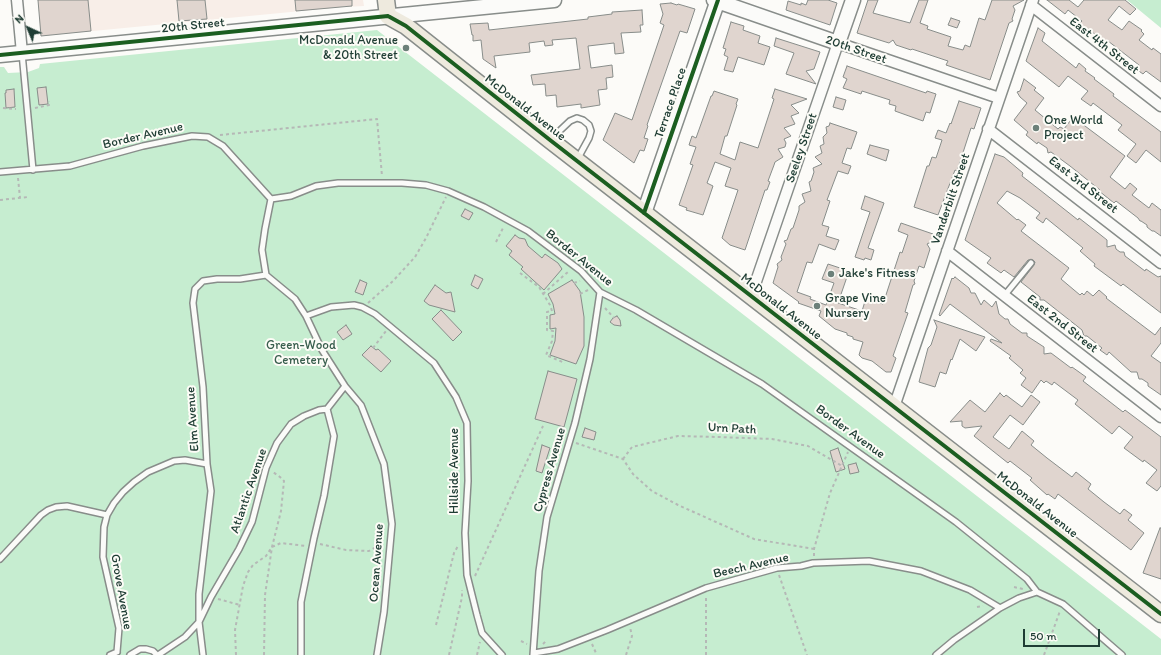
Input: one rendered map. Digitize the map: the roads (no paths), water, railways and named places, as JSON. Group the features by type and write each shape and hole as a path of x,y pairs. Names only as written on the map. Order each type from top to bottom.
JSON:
{"main road":[{"path":"386,0 388,16"},
{"name":"20th Street","path":"0,56 554,0"},
{"name":"20th Street","path":"717,0 838,43"},
{"name":"Terrace Place","path":"644,213 717,0"},
{"name":"Seeley Street","path":"838,43 853,0"},
{"name":"McDonald Avenue","path":"388,16 406,26 576,161 1161,614"}],"street":[{"path":"17,0 22,53"},
{"name":"Vanderbilt Street","path":"894,407 988,128 1032,3"},
{"name":"East 4th Street","path":"1032,3 1161,106"},
{"name":"20th Street","path":"838,43 999,98"},
{"name":"Seeley Street","path":"751,296 838,43"},
{"name":"East 3rd Street","path":"988,128 1161,263"},
{"name":"East 2nd Street","path":"947,251 1161,417"}],"lane":[{"path":"22,53 33,170"},
{"path":"550,140 570,121 577,118 583,120 589,125 591,131 589,138 576,161"},
{"name":"Border Avenue","path":"0,172 70,166 143,146 192,136 208,137 223,146 271,199 292,196 316,186 338,183 426,185 448,191 484,207 528,231 581,271 600,292 636,310 762,384 956,522 1026,579 1038,592 1063,604 1122,655"},
{"path":"266,275 262,250 271,199"},
{"path":"1004,296 1031,263"},
{"name":"Ocean Avenue","path":"266,275 295,299 306,316 322,350 345,386 361,404 384,464 392,524 384,612 377,655"},
{"name":"Elm Avenue","path":"199,622 198,594 212,491 207,464 203,387 193,303 195,289 203,281 217,279 240,279 266,275"},
{"name":"Cypress Avenue","path":"533,654 539,571 547,517 575,423 590,359 600,292"},
{"name":"Hillside Avenue","path":"306,316 331,306 354,304 375,314 434,363 456,397 466,423 468,481 465,533 467,575 476,615 482,633 502,655"},
{"path":"301,655 301,602 324,496 334,436 327,409 345,386"},
{"name":"Atlantic Avenue","path":"130,655 140,649 146,649 153,651 158,655 185,637 199,622 252,522 266,468 277,443 291,424 304,416 319,410 327,409"},
{"name":"Grove Avenue","path":"118,654 119,628 103,557 104,527 107,515 123,492 148,472 174,461 185,460 207,464"},
{"path":"0,559 41,515 48,510 56,507 67,506 107,515"},
{"name":"Beech Avenue","path":"533,654 558,648 607,630 706,588 777,568 801,566 813,563 869,561 921,571 970,590 1000,608"},
{"path":"936,655 954,640 1000,608 1019,598 1038,592"},
{"path":"199,622 204,655"},
{"path":"110,655 118,654"}],"place":[{"name":"McDonald Avenue & 20th Street","path":"406,48"},
{"name":"One World Project","path":"1036,128"},
{"name":"Jake's Fitness","path":"831,274"},
{"name":"Grape Vine Nursery","path":"817,306"}],"park label":[{"name":"Green-Wood Cemetery","path":"301,354"}]}
